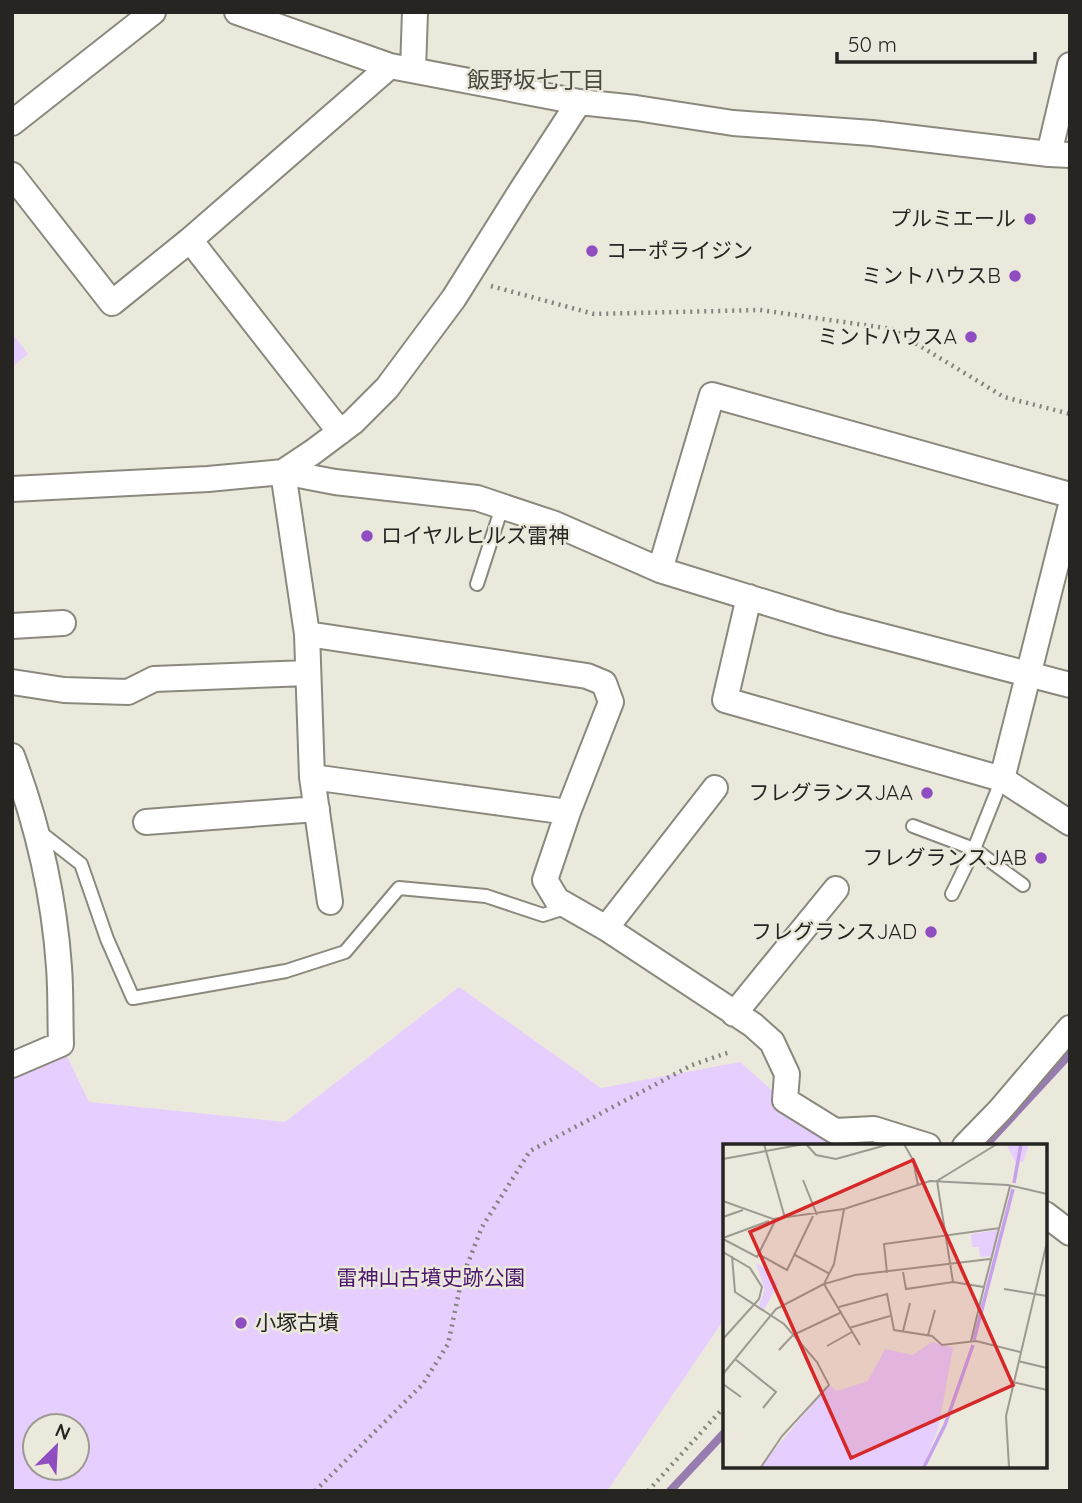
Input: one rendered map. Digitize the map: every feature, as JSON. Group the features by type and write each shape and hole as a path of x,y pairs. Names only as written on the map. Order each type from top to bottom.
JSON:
{"street":[{"path":"12,123 153,12"},
{"path":"237,12 402,68 579,102 733,123 872,133 1059,154 1070,65"},
{"path":"12,176 112,303 402,68 415,12"},
{"path":"283,472 340,432 387,388 454,298 579,102"},
{"path":"190,240 340,432"},
{"path":"660,570 712,395 1070,495"},
{"path":"283,472 307,634 312,777 330,902"},
{"path":"12,489 208,479 283,472 335,482 477,498 555,524 660,570 832,623 1070,685"},
{"path":"1002,779 1070,509"},
{"path":"749,597 726,700 1002,779 1070,823"},
{"path":"12,626 63,623"},
{"path":"307,634 587,676 604,683 611,702 545,880 557,900 606,928 753,1026 772,1042 787,1074 785,1100 835,1131 874,1129 922,1144"},
{"path":"12,682 64,690 128,692 154,680 309,673"},
{"path":"12,756 26,793 50,889 60,967 61,1044 12,1065"},
{"path":"312,777 568,813"},
{"path":"606,928 715,789"},
{"path":"146,822 317,809"},
{"path":"734,1014 836,890"},
{"path":"967,1144 1000,1110 1070,1028"},
{"path":"1047,1216 1070,1233"}],"lane":[{"path":"477,584 502,506"},
{"path":"952,894 974,849 1002,779"},
{"path":"913,826 974,849 1023,885"},
{"path":"35,828 81,864 107,939 133,998 286,971 345,952 399,888 486,896 543,915 569,907"}],"path":[{"path":"466,279 594,314 760,310 892,329 1004,397 1070,414"},
{"path":"315,1491 423,1384 442,1354 448,1344 463,1278 482,1227 530,1151 692,1065 730,1052"},
{"path":"648,1491 723,1408"}],"green space":[{"path":"12,333 28,354 12,367"},
{"name":"雷神山古墳史跡公園","path":"459,987 601,1088 740,1062 833,1144 723,1144 723,1321 607,1491 12,1491 12,1065 61,1044 89,1102 285,1122"}],"waterway":[{"path":"987,1144 1070,1054"},
{"path":"670,1491 723,1434"}],"place":[{"name":"プルミエール","path":"1030,219"},
{"name":"コーポライジン","path":"592,251"},
{"name":"ミントハウスB","path":"1015,276"},
{"name":"ミントハウスA","path":"971,337"},
{"name":"ロイヤルヒルズ雷神","path":"367,536"},
{"name":"フレグランスJAA","path":"927,793"},
{"name":"フレグランスJAB","path":"1041,858"},
{"name":"フレグランスJAD","path":"931,932"},
{"name":"小塚古墳","path":"241,1323"}],"district":[{"name":"飯野坂七丁目","path":"536,80"}]}
